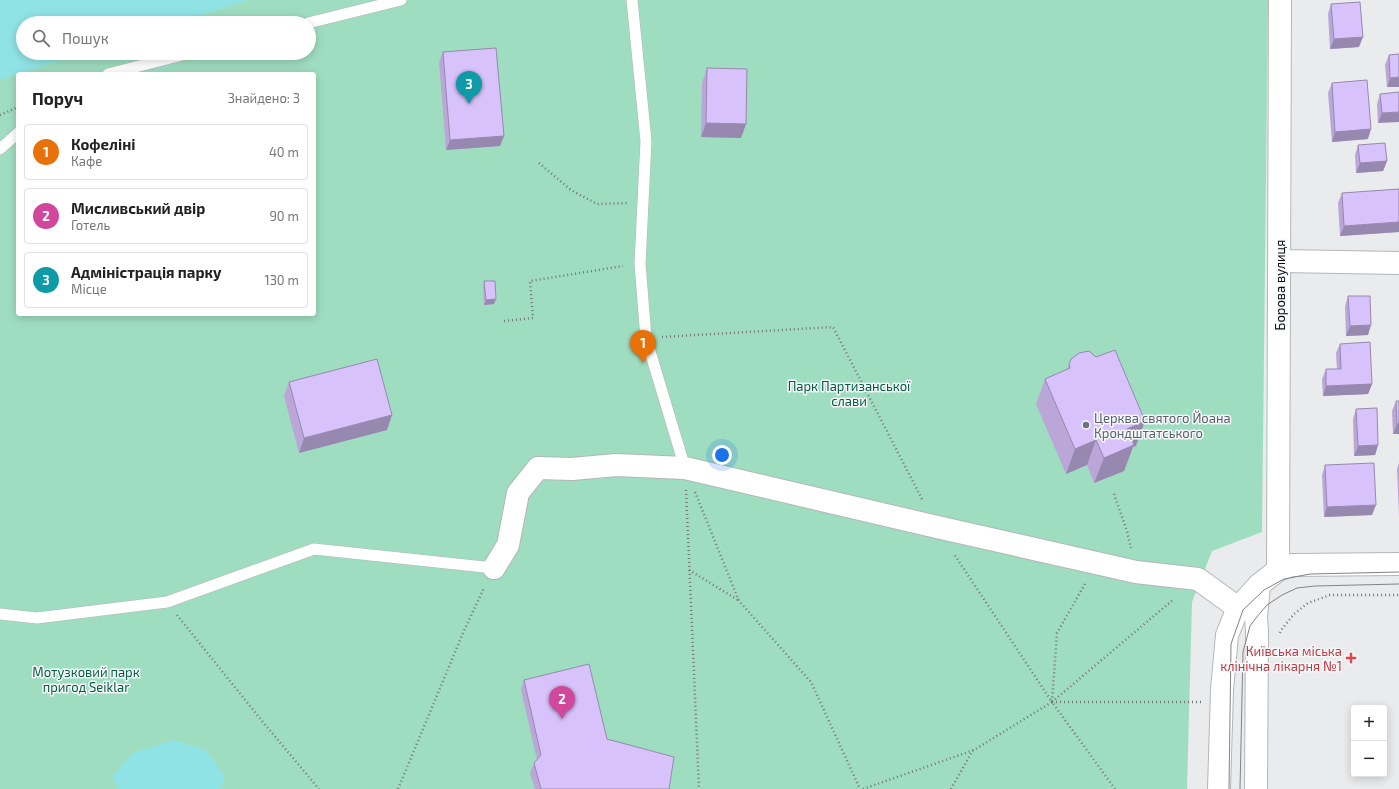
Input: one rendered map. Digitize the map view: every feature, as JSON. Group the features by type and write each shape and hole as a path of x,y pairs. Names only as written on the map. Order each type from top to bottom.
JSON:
{"street":[{"name":"Борова вулиця","path":"1278,570 1280,0"},
{"path":"1280,261 1399,263"},
{"path":"494,568 508,544 518,493 538,468 572,469 616,465 685,468 1096,564 1136,572 1198,579 1238,608"},
{"path":"1219,789 1222,690 1226,642 1227,635 1238,608 1259,585 1278,570 1292,565 1399,564"},
{"path":"1256,789 1256,618 1259,585"}],"lane":[{"path":"316,21 401,0"},
{"path":"632,0 646,141 640,264 646,338 685,468"},
{"path":"116,72 163,60"},
{"path":"0,149 16,135"},
{"path":"0,614 37,618 167,602 314,549 494,568"}],"path":[{"path":"0,115 16,108"},
{"path":"540,163 571,190 597,204 643,202"},
{"path":"504,321 533,318 530,281 640,264"},
{"path":"685,468 699,789"},
{"path":"685,468 739,601"},
{"path":"1114,494 1127,531 1136,572"},
{"path":"1096,564 1057,633 1052,702 1115,789"},
{"path":"398,789 464,633 494,568"},
{"path":"689,570 739,601 811,682 860,789"},
{"path":"1052,702 1198,579"},
{"path":"1280,636 1282,629 1294,614 1308,603 1330,595 1399,595"},
{"path":"167,602 318,789"},
{"path":"1052,702 1202,702"},
{"path":"952,789 974,750"}],"green space":[{"name":"Парк Партизанської слави","path":"0,0 1268,0 1262,532 1212,551 1192,602 1187,789 0,789"}],"water":[{"path":"0,0 248,0 198,16 16,16 16,60 61,60 24,72 16,72 16,75 0,80"},
{"path":"174,740 206,750 224,776 221,789 118,789 112,776 133,753"}],"building":[{"path":"1360,2 1363,37 1334,39 1331,4"},
{"path":"496,48 504,136 450,140 443,52"},
{"path":"1399,54 1399,77 1390,78 1389,55"},
{"path":"707,68 747,69 746,124 706,123"},
{"path":"1367,80 1371,129 1335,132 1332,83"},
{"path":"1399,92 1399,112 1382,113 1380,94"},
{"path":"1385,143 1387,161 1360,163 1358,145"},
{"path":"1399,189 1399,222 1344,226 1342,193"},
{"path":"484,281 495,281 496,299 486,300"},
{"path":"1348,296 1370,296 1371,325 1350,326"},
{"path":"1370,342 1372,384 1326,386 1326,369 1341,369 1340,344"},
{"name":"Церква святого Йоана Крондштатського","path":"1115,350 1145,421 1127,429 1134,445 1104,458 1096,440 1075,449 1045,379 1070,368 1069,364 1071,359 1079,353 1089,351 1096,357"},
{"path":"377,359 392,415 304,438 289,382"},
{"path":"1396,401 1399,401 1399,424 1397,424"},
{"path":"1377,408 1378,445 1358,446 1356,409"},
{"path":"1374,463 1376,505 1327,507 1325,465"},
{"path":"589,664 607,739 674,757 669,789 541,789 534,763 541,755 524,680"}],"tram line":[{"path":"1229,789 1231,644 1243,610 1264,590 1284,579 1310,574 1399,572"},
{"path":"1240,789 1243,652 1250,626 1256,618 1267,605 1282,595 1297,588 1315,586 1399,584"}],"place":[{"name":"Адміністрація парку","path":"469,104"},
{"name":"Кофеліні","path":"643,363"},
{"name":"Церква святого Йоана Крондштатського","path":"1086,425"},
{"name":"Київська міська клінічна лікарня №1","path":"1351,658"},
{"name":"Мисливський двір","path":"562,719"}],"park label":[{"name":"Мотузковий парк пригод Seiklar","path":"86,680"}]}
